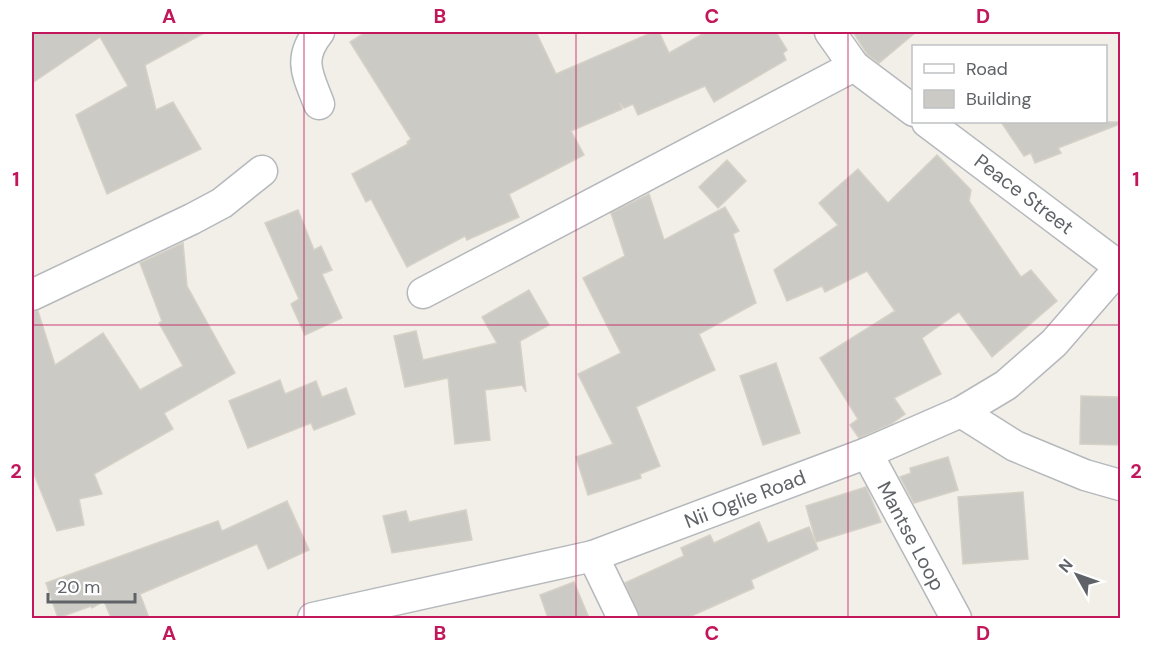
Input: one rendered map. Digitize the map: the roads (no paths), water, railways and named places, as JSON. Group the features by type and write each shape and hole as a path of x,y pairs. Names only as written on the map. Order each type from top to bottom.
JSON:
{"street":[{"path":"319,32 306,54 305,69 319,104"},
{"path":"830,32 854,66 912,110"},
{"path":"423,293 854,66"},
{"name":"Peace Street","path":"928,123 1120,267"},
{"path":"32,295 192,219 222,202 262,171"},
{"name":"Nii Oglie Road","path":"313,618 593,556 867,453 961,412 1006,386 1054,343 1120,267"},
{"path":"961,412 1015,446 1068,469 1120,485"},
{"name":"Mantse Loop","path":"867,453 956,618"},
{"path":"593,556 623,618"}]}
